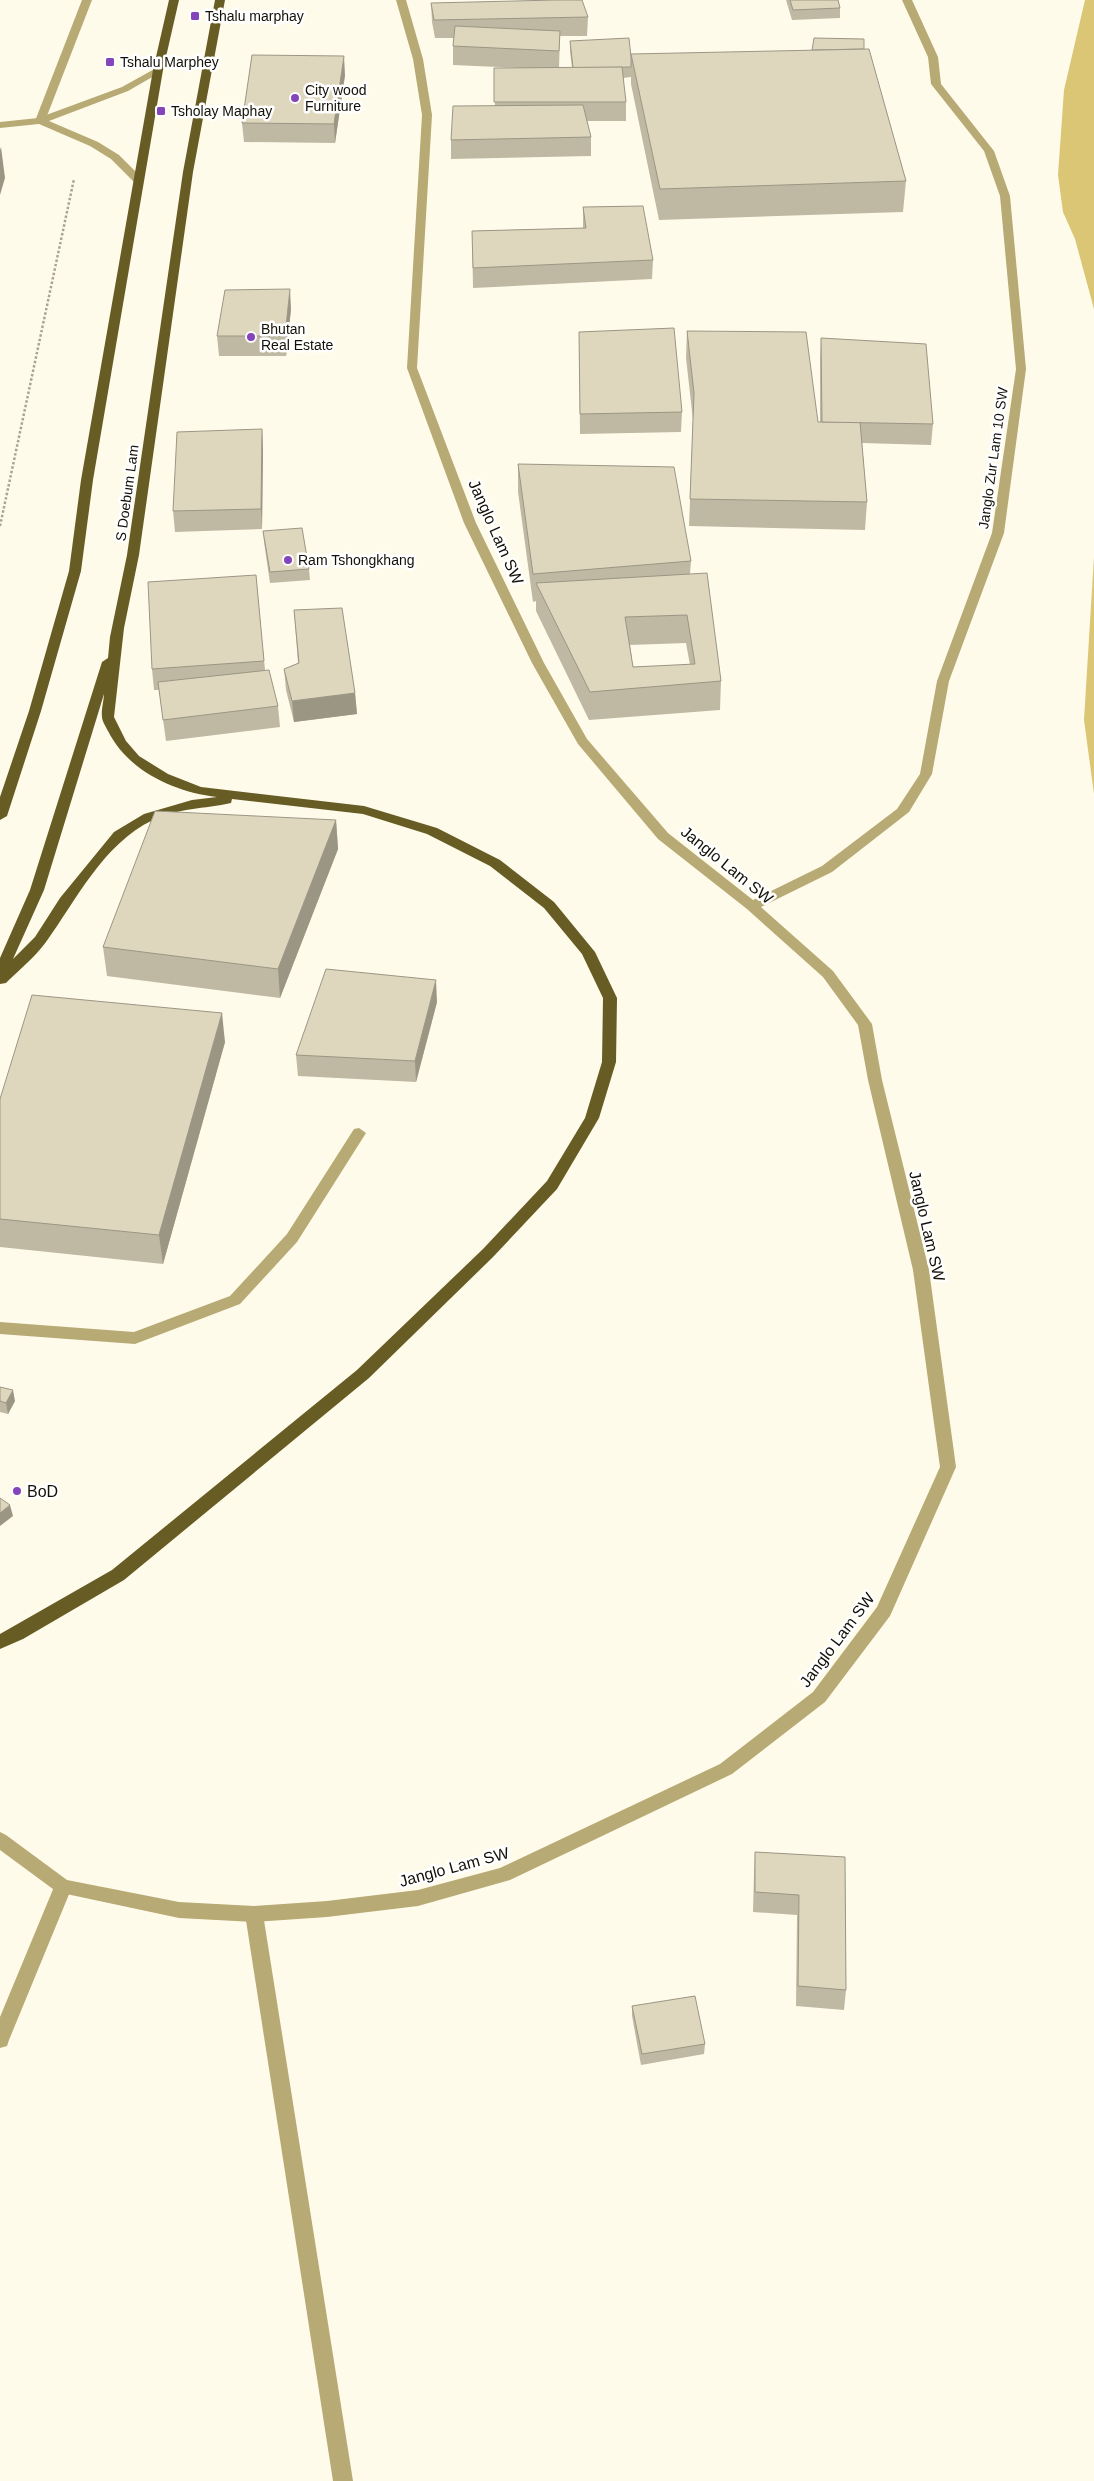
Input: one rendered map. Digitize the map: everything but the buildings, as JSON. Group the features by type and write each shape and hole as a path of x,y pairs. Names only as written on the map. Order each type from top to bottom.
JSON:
{"highway":[{"path":"0,816 35,711 75,571 87,480 158,70 174,0"},
{"name":"S Doebum Lam","path":"0,974 37,890 118,628 133,555 188,172 212,57 220,0"},
{"path":"0,1642 118,1575 363,1374 488,1253 552,1185 592,1118 609,1062 610,998 588,952 549,905 495,863 432,831 364,810 248,798 199,790 163,777 134,759 120,742 108,717 118,628"},
{"path":"0,981 40,940 65,901 118,835 148,818 192,804 248,798"}],"street":[{"path":"40,121 88,0"},
{"name":"Janglo Lam SW","path":"0,1840 63,1887 179,1910 254,1914 327,1909 418,1898 504,1875 726,1769 819,1697 884,1611 948,1467 921,1270 875,1080 865,1024 828,974 752,906 662,836 582,741 538,663 470,523 412,368 427,115 418,59 401,0"},
{"name":"Janglo Zur Lam 10 SW","path":"752,906 827,869 902,812 926,774 943,681 998,532 1021,369 1005,196 989,151 936,84 933,57 907,0"},
{"path":"0,125 40,121 125,89 158,70"},
{"path":"40,121 94,144 115,157 139,181"},
{"path":"0,1328 135,1338 235,1300 292,1238 359,1133"},
{"path":"0,2040 63,1887"},
{"path":"254,1914 343,2481"}],"path":[{"path":"0,526 82,140"}],"shaded area":[{"path":"1085,0 1094,0 1094,309 1075,239 1063,212 1058,175 1064,90"},
{"path":"1094,557 1094,794 1084,720"}],"place":[{"name":"Tshalu marphay","path":"195,16"},
{"name":"Tshalu Marphey","path":"110,62"},
{"name":"City wood Furniture","path":"295,98"},
{"name":"Tsholay Maphay","path":"161,111"},
{"name":"Bhutan Real Estate","path":"251,337"},
{"name":"Ram Tshongkhang","path":"288,560"},
{"name":"BoD","path":"17,1491"}]}
